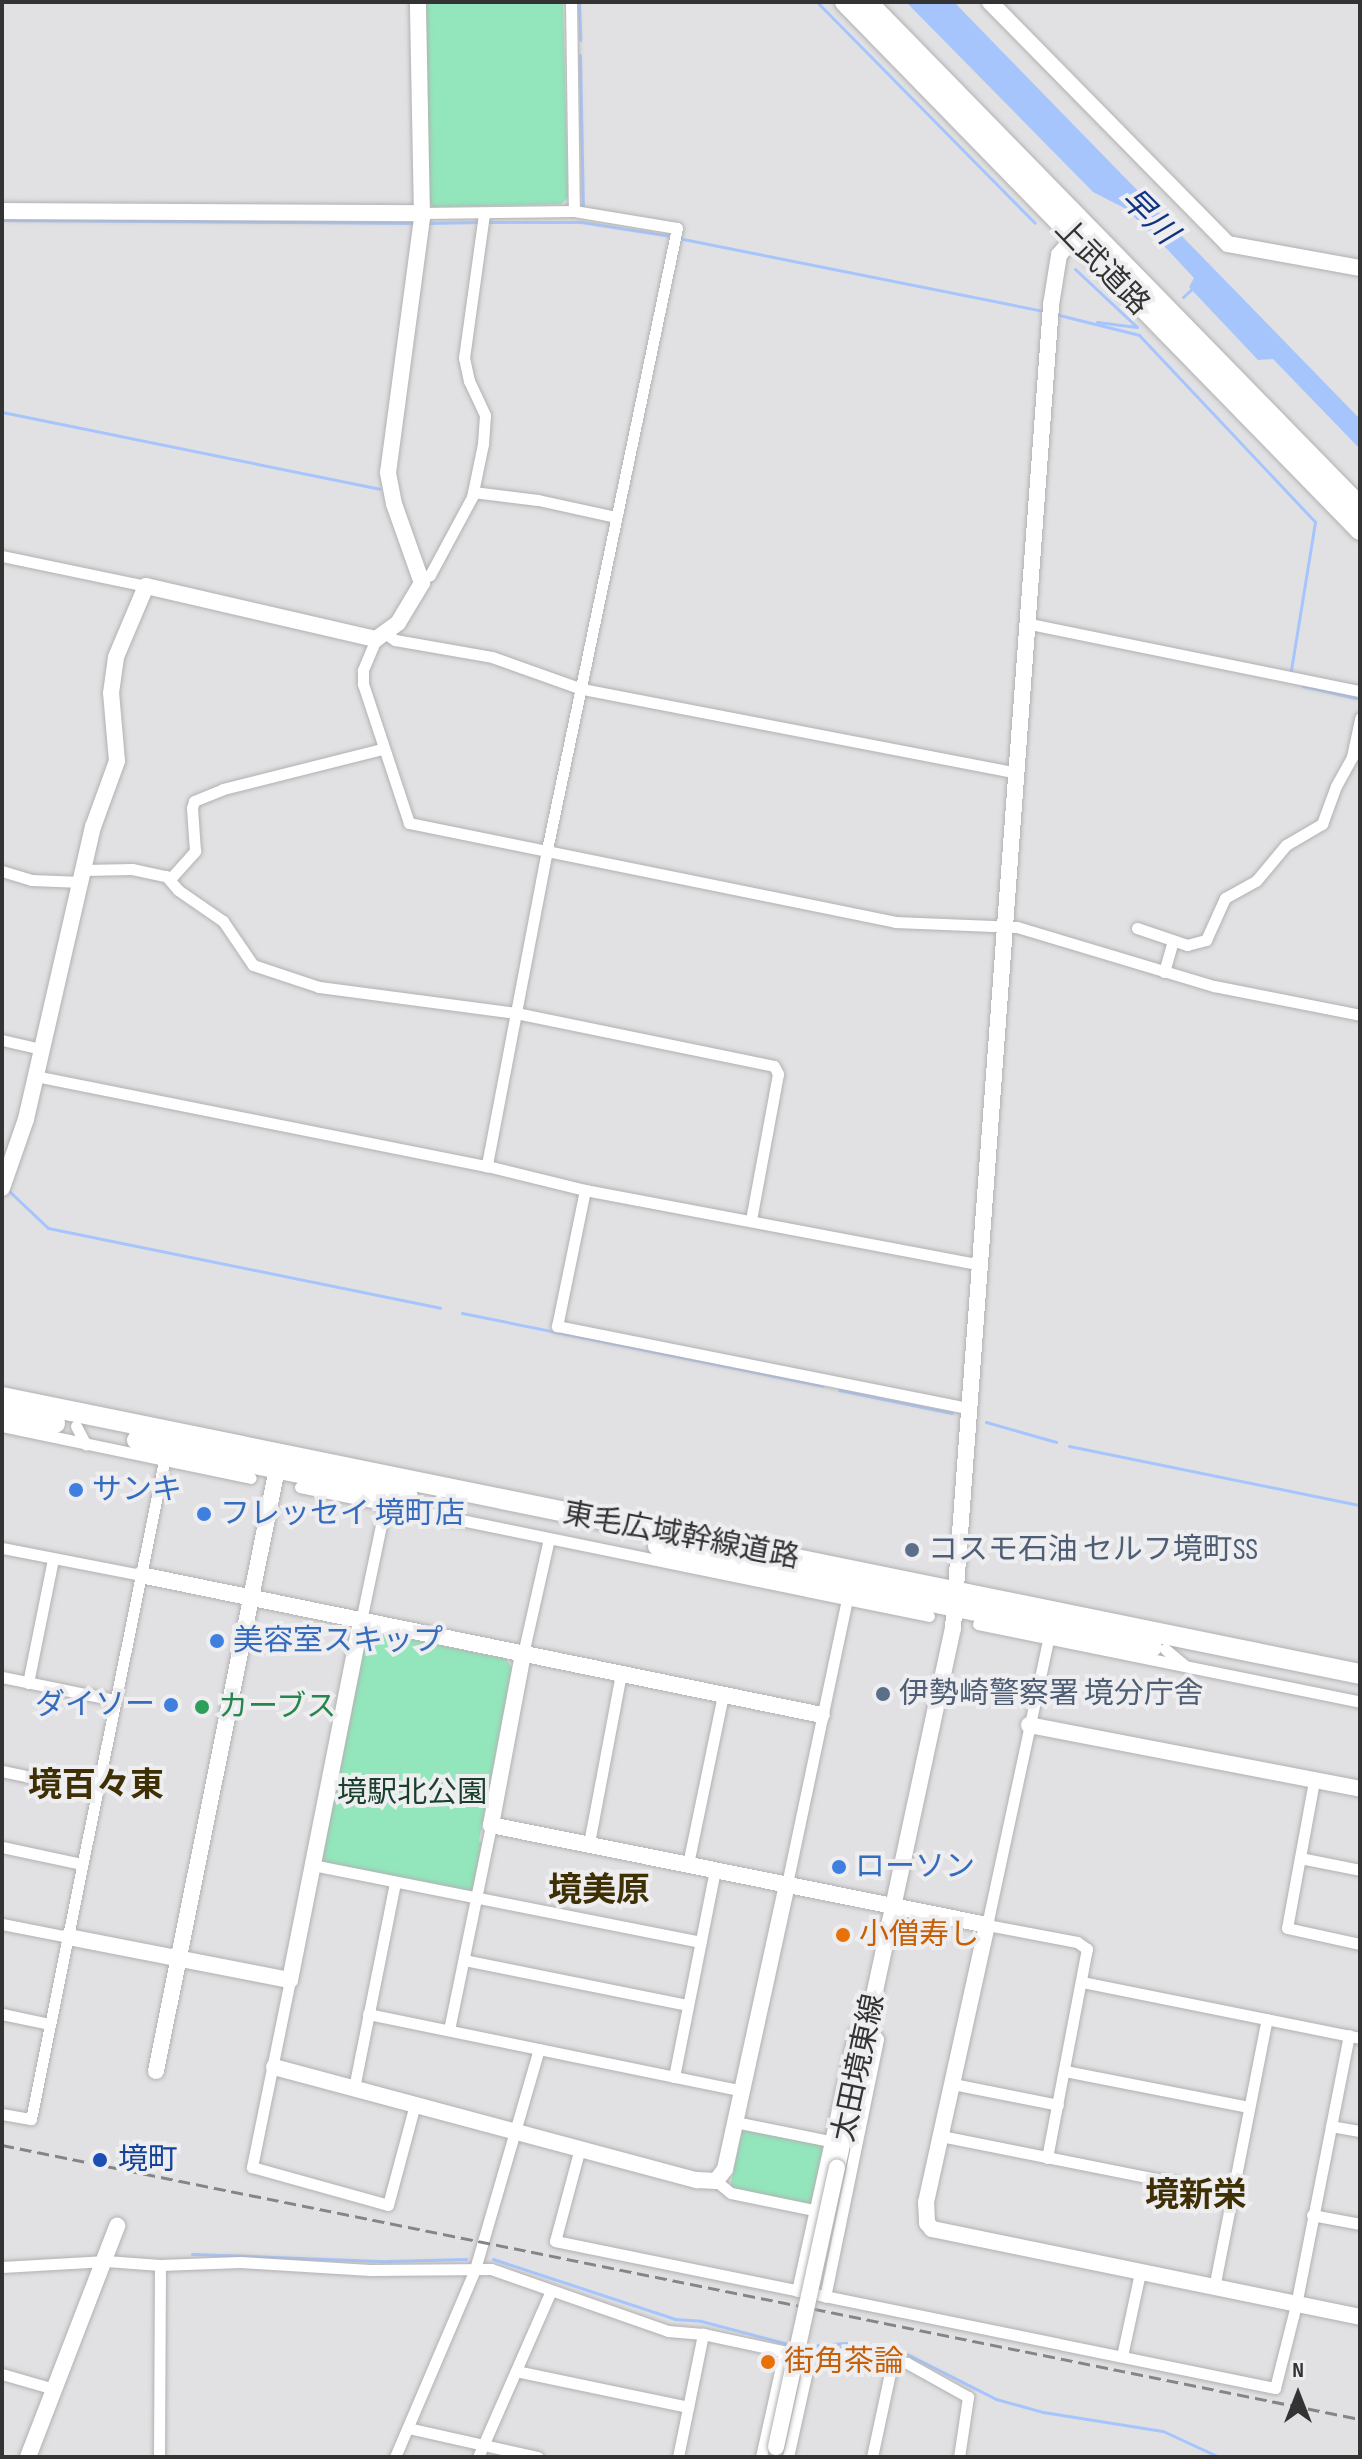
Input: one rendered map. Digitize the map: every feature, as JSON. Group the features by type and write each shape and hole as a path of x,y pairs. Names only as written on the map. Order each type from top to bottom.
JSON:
{"highway":[{"name":"上武道路","path":"845,2 1360,507"},
{"name":"上武道路","path":"867,2 1360,530"},
{"name":"東毛広域幹線道路","path":"2,1397 438,1501 789,1572 1360,1674"},
{"name":"東毛広域幹線道路","path":"2,1413 81,1436 196,1460 279,1462 956,1600 1165,1649 1360,1687"}],"street":[{"path":"418,2 421,219 388,473 394,504 423,579"},
{"path":"571,2 574,211"},
{"path":"990,2 1228,244 1360,268"},
{"path":"2,211 421,219 484,213 574,211 677,228 547,850 487,1166"},
{"path":"484,213 464,358 486,422 473,492 457,529 430,575 423,579 398,623 381,636 362,676 382,749 409,823 895,922 1007,926 1214,986 1360,1015"},
{"name":"太田境東線","path":"779,2454 956,1600 1030,624 1050,311 1059,255 1079,231"},
{"path":"473,492 538,500 615,517"},
{"path":"2,556 395,640 480,653 582,689 1017,773"},
{"path":"2,1188 21,1138 93,827 117,761 111,693 116,657 146,586"},
{"path":"1030,624 1360,691"},
{"path":"1137,928 1187,945 1202,943 1225,898 1256,881 1286,845 1322,824 1334,791 1352,757 1360,718"},
{"path":"170,879 195,851 194,801 223,789 382,749"},
{"path":"2,871 31,880 132,869 161,874 187,896 215,913 248,962 263,971 347,993 516,1013 768,1063 777,1069 751,1219"},
{"path":"1164,972 1173,941"},
{"path":"2,1040 40,1049"},
{"path":"35,1076 487,1166 585,1190 981,1265"},
{"path":"585,1190 557,1326 971,1409"},
{"path":"2,1426 81,1436 164,1461 196,1460 251,1478"},
{"path":"2,2114 31,2119 164,1461"},
{"path":"156,2071 279,1462"},
{"path":"300,1487 929,1616"},
{"path":"438,1501 451,1518"},
{"path":"385,1506 252,2167 388,2205 415,2104"},
{"path":"449,2030 523,1654 549,1539"},
{"path":"2,1548 822,1715"},
{"path":"28,1683 53,1559"},
{"path":"760,1581 789,1572"},
{"path":"716,2181 725,2169 847,1599"},
{"path":"978,1624 1360,1702"},
{"path":"1048,1640 926,2202 927,2223 932,2229 1360,2317"},
{"path":"1165,1649 1188,1668"},
{"path":"589,1843 621,1674"},
{"path":"2,1677 114,1700"},
{"path":"688,1864 723,1695"},
{"path":"1029,1725 1360,1789"},
{"path":"2,1771 97,1791"},
{"path":"1314,1781 1287,1928 1360,1944"},
{"path":"491,1825 1083,1944 1087,1949 1082,1982 1047,2158"},
{"path":"2,1847 82,1864"},
{"path":"1300,1858 1360,1870"},
{"path":"312,1865 700,1942"},
{"path":"674,2077 715,1869"},
{"path":"354,2088 395,1883"},
{"path":"2,1924 290,1980"},
{"path":"464,1960 688,2005"},
{"path":"580,2148 555,2241 1275,2388 1296,2305 1331,2126 1355,2036 1082,1982"},
{"path":"2,2014 50,2024"},
{"path":"368,2014 742,2091"},
{"path":"1214,2288 1267,2019"},
{"path":"797,2291 854,2032 868,2026 878,2039 825,2297"},
{"path":"395,2457 475,2269 539,2049"},
{"path":"274,2067 517,2129 697,2180 716,2181 731,2193 814,2210"},
{"path":"1065,2071 1249,2107"},
{"path":"953,2084 1058,2105"},
{"path":"735,2122 829,2141"},
{"path":"1331,2126 1360,2131"},
{"path":"941,2136 1232,2194"},
{"path":"1312,2215 1360,2224"},
{"path":"28,2457 117,2226"},
{"path":"2,2267 108,2254 160,2265 240,2262 370,2270 491,2269 668,2331 703,2334 810,2357 853,2352 893,2359 968,2397 959,2457"},
{"path":"159,2457 160,2265"},
{"path":"1122,2356 1140,2273"},
{"path":"478,2457 551,2291"},
{"path":"678,2457 703,2334"},
{"path":"761,2457 784,2353"},
{"path":"779,2454 810,2357"},
{"path":"872,2457 893,2359"},
{"path":"516,2371 688,2407"},
{"path":"2,2374 54,2389"},
{"path":"408,2428 538,2457"}],"green space":[{"path":"424,2 563,2 568,198 561,204 433,207 428,201"},
{"name":"境駅北公園","path":"376,1632 506,1659 512,1668 479,1841 482,1842 473,1889 469,1891 324,1862 322,1859 366,1638"},
{"path":"746,2127 825,2146 813,2205 730,2188 742,2130"}],"water":[{"name":"早川","path":"906,2 954,2 1360,419 1360,449 1273,359 1258,360 1189,287 1194,278 1167,249 1126,209 1093,192"}],"waterway":[{"path":"579,2 580,40"},
{"path":"817,2 1035,223"},
{"path":"580,55 583,206"},
{"path":"2,220 416,223"},
{"path":"428,223 480,222"},
{"path":"488,222 581,222 671,236"},
{"path":"678,238 1043,311"},
{"path":"1075,269 1137,327"},
{"path":"1183,297 1192,289"},
{"path":"1055,314 1139,335 1315,522 1291,671"},
{"path":"1097,322 1137,327"},
{"path":"2,412 379,489"},
{"path":"1303,686 1356,698"},
{"path":"8,1190 48,1228 440,1308"},
{"path":"462,1313 823,1386"},
{"path":"839,1390 952,1413"},
{"path":"986,1422 1056,1442"},
{"path":"1069,1446 1360,1505"},
{"path":"192,2254 387,2261 466,2259"},
{"path":"493,2259 675,2319 701,2321 792,2345"},
{"path":"804,2346 846,2343 899,2350 996,2399 1043,2412 1163,2431 1219,2457"}],"railway":[{"path":"2,2145 1360,2419"}],"place":[{"name":"サンキ","path":"76,1490"},
{"name":"フレッセイ 境町店","path":"204,1514"},
{"name":"コスモ石油 セルフ境町SS","path":"912,1550"},
{"name":"美容室スキップ","path":"217,1641"},
{"name":"伊勢崎警察署 境分庁舎","path":"883,1694"},
{"name":"ダイソー","path":"171,1705"},
{"name":"カーブス","path":"202,1707"},
{"name":"ローソン","path":"839,1867"},
{"name":"小僧寿し","path":"843,1935"},
{"name":"境町","path":"100,2160"},
{"name":"街角茶論","path":"768,2362"}],"district":[{"name":"境百々東","path":"96,1786"},
{"name":"境美原","path":"599,1891"},
{"name":"境新栄","path":"1196,2196"}]}
